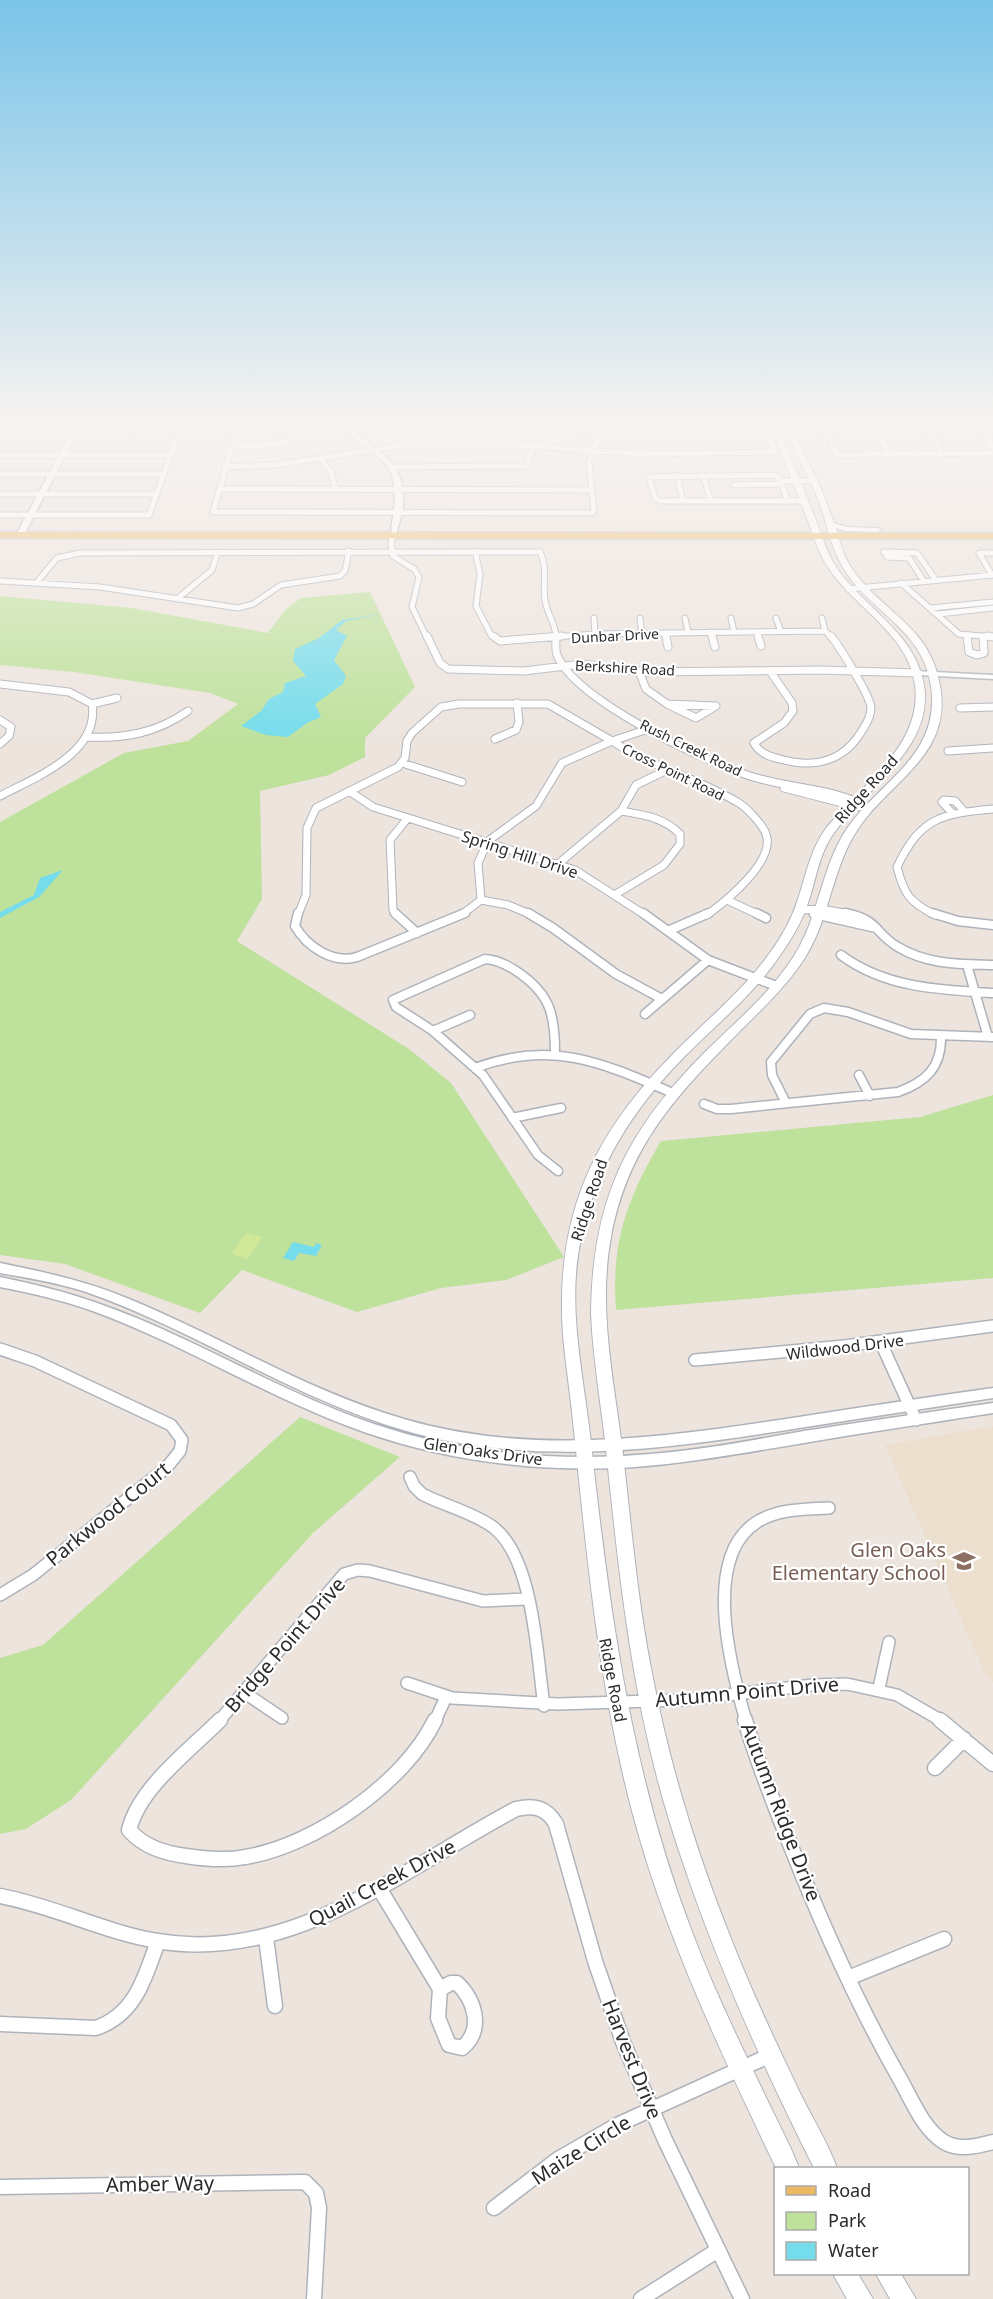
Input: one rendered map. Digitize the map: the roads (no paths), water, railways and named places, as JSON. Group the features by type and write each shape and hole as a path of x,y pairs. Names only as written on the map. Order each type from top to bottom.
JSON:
{"main road":[{"name":"Ridge Road","path":"819,528 840,555 855,588"},
{"path":"0,530 21,532 646,532 993,530"},
{"name":"Ridge Road","path":"787,2167 740,2069 679,1926 650,1835 616,1704 607,1658 584,1455 571,1329 569,1265 580,1214 606,1147 652,1084 772,960 800,910 823,839 851,803 890,766 909,741 920,710 929,660 910,632 831,568 821,531"},
{"path":"646,532 777,536 821,531 851,536 993,536"},
{"path":"0,535 21,532"},
{"path":"840,555 842,539 851,536"},
{"name":"Ridge Road","path":"825,2167 771,2055 729,1958 694,1866 668,1781 648,1700 598,1329 597,1283 610,1210 639,1141 652,1120 776,986 807,945 846,840 869,808 908,769 928,740 937,714 927,676"},
{"path":"571,1329 598,1329"},
{"path":"846,2275 861,2299"},
{"path":"889,2275 904,2299"}],"street":[{"path":"21,532 23,528"},
{"path":"391,552 396,528"},
{"path":"0,581 107,588 231,608 244,607 277,586 340,576 345,571 349,551"},
{"path":"37,582 53,561 71,554 475,551"},
{"name":"Rush Creek Road","path":"475,551 540,552 545,563 544,600 554,620 559,658 601,698 648,729 707,758 775,783 869,808"},
{"name":"Dunbar Drive","path":"475,551 480,574 476,606 490,635 509,642 596,634 828,633"},
{"path":"922,556 887,557 884,552 911,551 922,556 936,579"},
{"path":"177,598 212,570 218,552"},
{"name":"Berkshire Road","path":"391,552 398,561 418,574 419,580 412,597 412,607 445,668 501,671 591,664 639,671 807,671 993,677"},
{"path":"855,588 992,575 979,552 993,553"},
{"path":"909,558 922,580"},
{"path":"901,583 959,634 993,637"},
{"path":"931,608 993,602"},
{"path":"938,614 993,608"},
{"path":"594,618 596,634"},
{"path":"640,618 642,634"},
{"path":"685,618 688,632"},
{"path":"731,618 734,632"},
{"path":"776,618 781,632"},
{"path":"770,671 790,699 793,711 788,722 757,741 754,747 760,752 789,761 812,763 834,759 848,751 867,723 871,710 868,697 862,695 842,661 844,658 828,633 822,618"},
{"path":"711,632 715,647"},
{"path":"757,632 761,646"},
{"path":"665,633 668,647"},
{"path":"967,636 969,652 977,655 984,653 983,637"},
{"path":"639,671 646,689 667,704 696,718 716,706 667,704"},
{"name":"Berkshire Road","path":"927,676 993,682"},
{"path":"0,684 69,692 92,704 117,698"},
{"path":"0,796 70,756 86,737 94,720 92,704"},
{"path":"495,739 516,730 519,723 518,704"},
{"name":"Cross Point Road","path":"402,763 409,736 432,713 448,705 556,706 613,743 741,804 766,833 767,844 755,871 727,900 705,916 670,930"},
{"path":"960,708 993,707"},
{"path":"86,737 113,738 148,733 171,724 188,711"},
{"path":"0,720 11,727 9,736 0,744"},
{"path":"481,900 478,860 488,843 536,806 550,788 561,764 648,729"},
{"path":"948,751 993,748"},
{"path":"462,782 402,763 320,804 309,819 306,838 305,898 295,920 300,936 332,957 342,960 357,957 468,912 481,900"},
{"path":"558,864 621,811 636,785 667,770"},
{"name":"Spring Hill Drive","path":"349,791 365,804 558,864 589,877 670,930 708,960 776,986"},
{"path":"953,814 942,802 944,800 955,801 965,812"},
{"path":"993,810 939,816 924,824 905,850 897,867 902,886 914,902 937,915 965,923 993,925"},
{"path":"616,894 662,867 675,854 681,842 678,832 667,822 621,811"},
{"path":"408,819 395,831 390,840 393,910 398,918 417,933"},
{"path":"481,900 517,906 542,919 630,985 662,999"},
{"path":"727,900 766,918"},
{"path":"800,910 821,912 876,928 896,946 918,957 946,964 993,965"},
{"path":"841,956 850,964 916,988 993,993"},
{"path":"555,1052 548,1006 543,997 499,961 488,958 480,961 396,997 393,1002 402,1011 433,1031 475,1068 495,1089 543,1162 558,1171"},
{"path":"645,1014 708,960"},
{"path":"786,1103 772,1075 773,1057 813,1012 830,1008 900,1031 940,1036 991,1037 974,993 967,965"},
{"path":"433,1031 470,1014"},
{"path":"704,1104 717,1109 870,1096 906,1090 930,1076 941,1056 940,1036"},
{"path":"475,1068 513,1055 555,1052 598,1062 675,1094"},
{"path":"859,1075 870,1096"},
{"path":"512,1118 561,1108"},
{"name":"Glen Oaks Drive","path":"0,1268 69,1283 114,1298 334,1407 371,1429 442,1447 523,1459 718,1451 993,1408"},
{"name":"Glen Oaks Drive","path":"0,1282 44,1290 93,1305 239,1374 334,1407"},
{"name":"Wildwood Drive","path":"695,1360 774,1355 881,1343 993,1326"},
{"path":"881,1343 916,1420"},
{"name":"Parkwood Court","path":"0,1349 43,1364 171,1425 178,1430 184,1441 181,1451 167,1467 33,1575 0,1595"},
{"name":"Glen Oaks Drive","path":"614,1454 682,1441 993,1393"},
{"path":"410,1477 412,1486 423,1496 478,1517 501,1534 515,1554 526,1599 544,1706"},
{"name":"Autumn Ridge Drive","path":"829,1508 785,1511 765,1517 746,1530 735,1545 725,1570 724,1583 738,1694 749,1732 797,1864 848,1978 915,2104 942,2141 957,2146 993,2142"},
{"name":"Bridge Point Drive","path":"446,1697 425,1740 397,1773 363,1800 290,1843 267,1852 238,1859 195,1858 158,1850 134,1838 129,1830 132,1817 142,1797 195,1747 245,1693 339,1579 350,1571 369,1571 483,1601 526,1599"},
{"path":"879,1688 889,1642"},
{"name":"Autumn Point Drive","path":"407,1683 446,1697 544,1706 616,1704 738,1694 819,1684 855,1684 879,1688 914,1702 993,1764"},
{"path":"245,1693 282,1718"},
{"path":"935,1768 964,1739"},
{"name":"Quail Creek Drive","path":"0,1896 30,1902 158,1941 211,1945 244,1943 301,1926 380,1888 516,1809 532,1806 547,1811"},
{"name":"Harvest Drive","path":"547,1811 556,1824 603,1987 624,2045 742,2299"},
{"path":"380,1888 440,1989"},
{"path":"266,1938 275,2006"},
{"path":"848,1978 944,1939"},
{"path":"0,2024 96,2028 110,2025 121,2018 131,2005 158,1941"},
{"name":"Maize Circle","path":"494,2208 568,2153 652,2107 771,2055"},
{"name":"Amber Way","path":"0,2187 305,2182 316,2193 319,2208 314,2299"},
{"path":"641,2299 718,2250"}],"water":[{"path":"383,614 346,621 336,630 347,636 334,660 346,676 343,684 315,704 321,717 307,723 288,737 266,735 241,726 261,711 269,699 283,692 285,683 306,676 293,661 295,649 319,638 342,620"},
{"path":"63,870 39,897 0,918 0,912 34,895 40,878"},
{"path":"293,1242 314,1247 316,1243 322,1245 316,1256 299,1253 294,1261 283,1258"}],"place":[{"name":"Glen Oaks Elementary School","path":"964,1561"}]}
